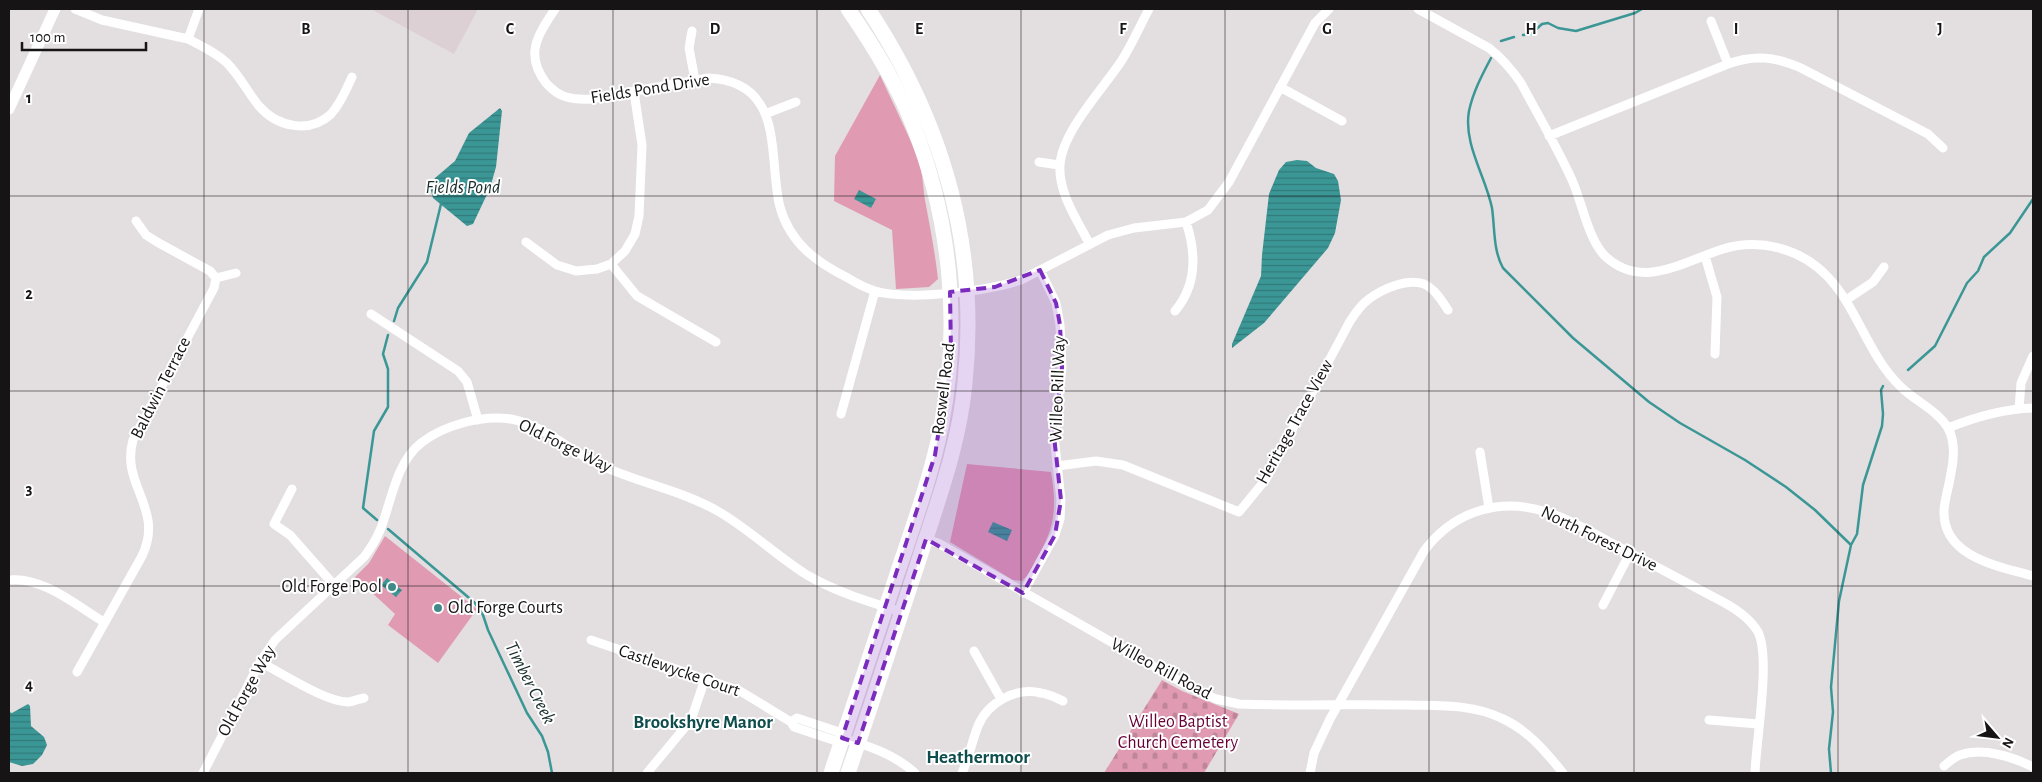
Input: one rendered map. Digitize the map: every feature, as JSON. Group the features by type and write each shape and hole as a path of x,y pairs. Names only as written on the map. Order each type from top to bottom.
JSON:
{"highway":[{"name":"Roswell Road","path":"831,773 910,534 942,426 951,351 950,292 943,228 923,150 901,98 883,64 848,9"},
{"name":"Roswell Road","path":"848,773 948,469 961,414 968,350 967,291 958,218 940,152 926,114 904,68 890,42 868,9"}],"street":[{"path":"9,108 55,9"},
{"path":"75,9 102,20 188,39 213,52 227,63 260,107 272,118 287,125 305,126 320,122 341,102 352,77"},
{"path":"188,39 199,9"},
{"name":"Fields Pond Drive","path":"556,9 539,36 534,54 537,70 547,84 554,92 572,100 591,100 695,80 720,79 742,86 751,93 761,104 769,127 779,206 789,231 813,258 875,291 910,294 950,292 1009,284 1040,270 1089,243 1122,230 1186,222"},
{"path":"1089,243 1067,199 1061,180 1062,150 1073,129 1123,58 1149,9"},
{"path":"1175,311 1184,301 1188,291 1193,263 1192,246 1186,222 1199,217 1216,202 1229,182 1315,23 1329,9"},
{"path":"1418,9 1477,41 1498,55 1521,83 1574,185 1594,238 1604,255 1610,259 1626,269 1648,272 1668,269 1724,249 1742,245 1766,245 1784,249 1816,266 1834,283 1846,300 1889,374 1901,387 1930,409 1948,428 1953,445 1953,456 1944,511 1948,533 1954,542 1963,551 1975,557 2033,576"},
{"path":"1712,21 1728,64"},
{"path":"692,31 689,48 695,80"},
{"path":"1549,136 1728,64 1755,57 1766,57 1788,62 1928,134 1943,148"},
{"path":"1280,87 1342,121"},
{"path":"526,242 557,265 576,271 597,269 610,264 625,251 638,226 642,145 634,92"},
{"path":"765,114 796,102"},
{"path":"1039,162 1060,165"},
{"path":"136,221 146,235 210,271 216,278 236,273"},
{"path":"1705,256 1716,286 1715,354"},
{"path":"610,264 637,296 716,342"},
{"path":"1846,300 1874,282 1884,267"},
{"name":"Willeo Rill Way","path":"1024,593 1058,528 1062,500 1054,436 1062,368 1060,325 1056,304 1040,270"},
{"name":"Baldwin Terrace","path":"77,672 142,556 149,539 148,515 130,467 130,452 133,440 214,288 216,278"},
{"name":"Heritage Trace View","path":"1057,466 1096,461 1123,465 1239,512 1266,479 1348,323 1362,305 1385,289 1412,282 1424,284 1433,290 1448,310"},
{"path":"841,414 875,291"},
{"path":"371,314 458,371 467,382 478,420"},
{"path":"2018,409 2021,383 2033,356"},
{"path":"1948,428 1986,414 2033,408"},
{"name":"Old Forge Way","path":"203,773 260,662 275,640 364,557 375,541 399,474 414,450 438,432 478,420 499,418 528,424 598,464 689,497 720,512 807,575 843,592 902,612"},
{"path":"1480,452 1489,508"},
{"path":"292,489 274,524 290,535 334,586"},
{"name":"North Forest Drive","path":"1310,773 1314,753 1338,704 1414,566 1427,546 1440,532 1457,519 1489,508 1516,505 1543,510 1574,523 1736,609 1752,623 1763,649 1763,673 1755,773"},
{"name":"Willeo Rill Road","path":"910,534 938,543 1183,683 1216,699 1250,705 1338,704 1448,706 1474,709 1492,714 1513,724 1527,734 1563,773"},
{"path":"1603,605 1630,553"},
{"path":"9,580 24,580 45,586 104,622"},
{"name":"Castlewycke Court","path":"591,640 745,694 791,722 794,727 836,742 842,738"},
{"path":"974,651 1002,699"},
{"path":"260,662 319,693 335,699 348,702 364,698"},
{"path":"647,773 691,720 705,680"},
{"path":"962,773 980,721 990,708 1002,699 1015,693 1029,691 1042,693 1062,701"},
{"path":"1709,720 1758,724"},
{"path":"842,738 892,756 915,773"},
{"path":"1944,766 1960,754 1981,753 2013,758 2033,767"}],"highlighted area":[{"path":"1040,270 1056,303 1060,325 1062,368 1054,436 1061,500 1055,535 1023,593 926,539 858,743 842,738 935,455 951,351 950,292 995,287"}],"shaded area":[{"path":"371,9 478,9 454,54"}],"green space":[{"path":"880,75 919,162 938,279 929,287 896,289 892,230 834,201 835,156"},
{"path":"967,464 1051,472 1054,507 1051,527 1043,547 1027,576 1022,581 1013,580 950,542"},
{"path":"385,536 477,609 438,663 388,625 395,614 355,577 369,563"},
{"name":"Willeo Baptist Church Cemetery","path":"1162,680 1182,691 1239,714 1204,773 1104,773"}],"water":[{"name":"Fields Pond","path":"500,108 502,111 496,167 490,188 473,224 467,226 433,198 430,187 435,178 455,161 469,133"},
{"path":"1307,161 1316,168 1334,174 1338,181 1341,200 1335,233 1328,248 1264,323 1232,348 1261,276 1269,194 1279,170 1286,162"},
{"path":"859,190 876,199 871,208 854,199"},
{"path":"993,522 1012,530 1007,541 988,532"},
{"name":"Old Forge Pool","path":"387,578 402,590 396,597 381,585"},
{"path":"28,704 30,706 31,726 44,737 47,745 42,755 33,764 22,766 9,762 9,712 12,713"}],"waterway":[{"path":"1523,35 1531,34 1542,24 1548,23 1558,28 1576,31 1635,13 1642,9"},
{"path":"1501,41 1514,37"},
{"path":"1491,58 1473,97 1468,123 1472,148 1492,208 1497,254 1503,268 1573,338 1649,402 1680,423 1745,460 1786,487 1815,510 1851,545"},
{"path":"1908,370 1935,346 1967,283 1978,271 1984,257 2010,233 2033,199"},
{"name":"Timber Creek","path":"394,321 398,308 427,262 441,204"},
{"name":"Timber Creek","path":"377,520 363,508 374,431 388,407 388,369 383,354 388,335"},
{"path":"1831,773 1829,749 1833,712 1831,687 1839,601 1851,545 1857,534 1863,485 1882,426 1881,390 1883,386"},
{"name":"Timber Creek","path":"388,529 475,603 483,615 488,630 527,713 542,736 548,752 552,773"}],"place":[{"name":"Old Forge Pool","path":"392,587"},
{"name":"Old Forge Courts","path":"438,608"}],"district":[{"name":"Brookshyre Manor","path":"703,722"},
{"name":"Heathermoor","path":"978,757"}]}
